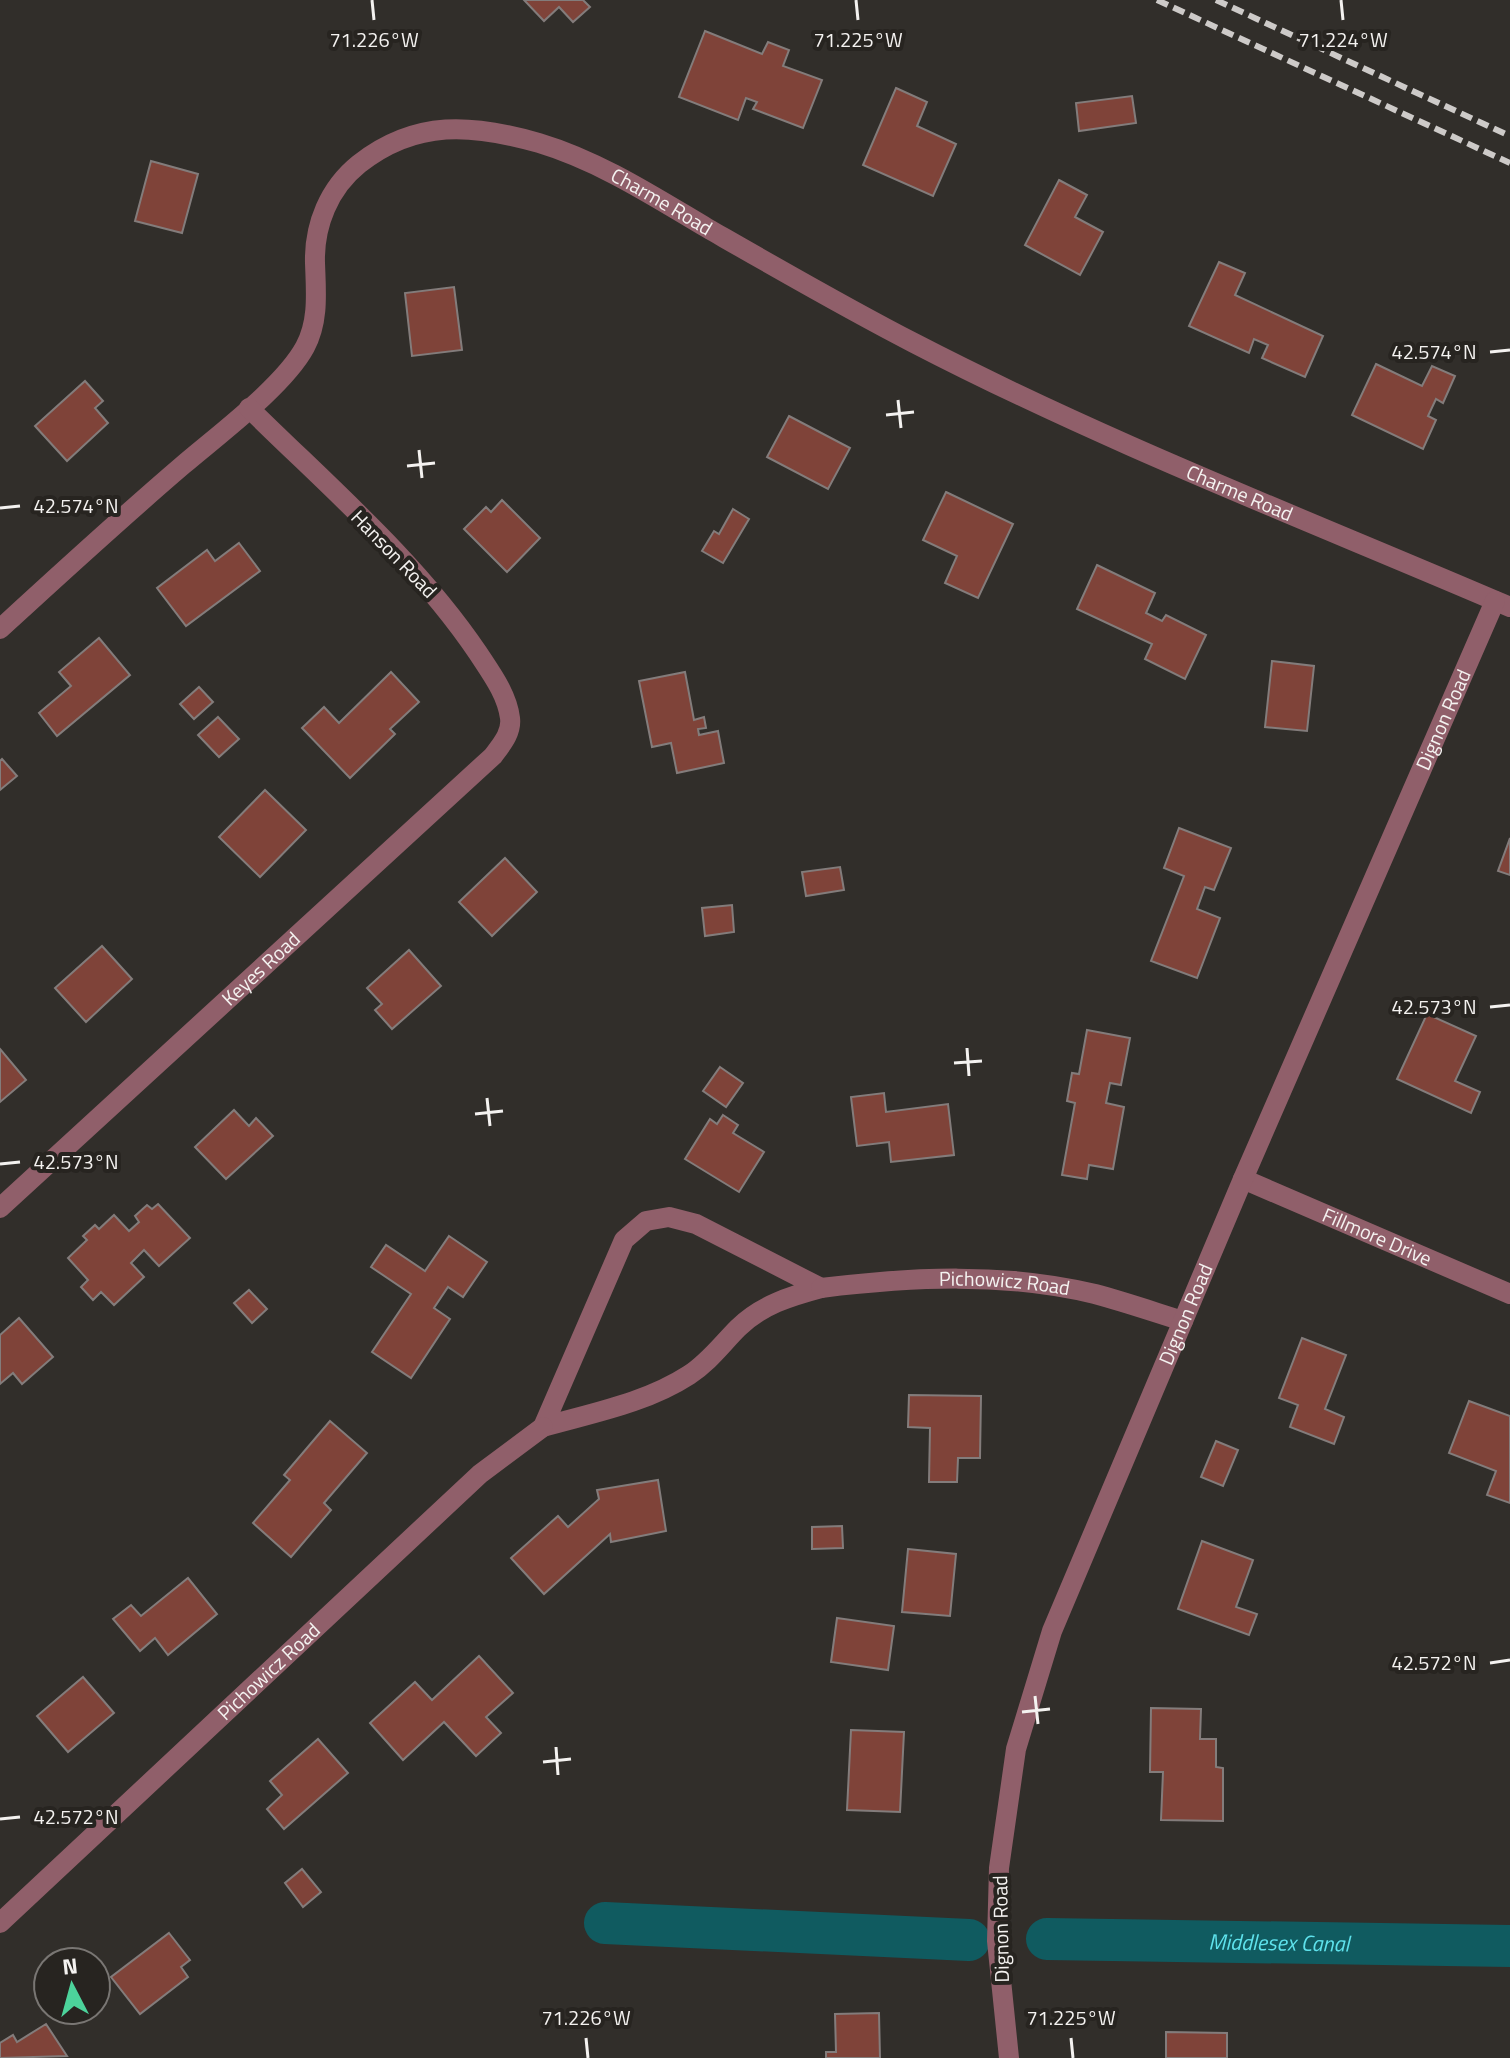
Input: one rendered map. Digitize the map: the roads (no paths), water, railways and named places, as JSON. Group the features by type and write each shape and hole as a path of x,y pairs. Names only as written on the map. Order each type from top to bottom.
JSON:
{"street":[{"name":"Charme Road","path":"0,629 286,372 302,352 312,332 318,231 326,203 341,181 361,162 409,136 436,129 480,131 539,144 618,175 912,342 1055,413 1502,604"},
{"name":"Hanson Road","path":"249,408 433,593 495,678 511,721"},
{"name":"Dignon Road","path":"1009,2058 997,1941 998,1882 1006,1804 1016,1749 1052,1631 1243,1179 1502,604"},
{"name":"Keyes Road","path":"0,1208 493,756 506,738 511,721"},
{"name":"Fillmore Drive","path":"1243,1179 1510,1294"},
{"path":"543,1427 624,1240 646,1221 669,1217 683,1219 821,1288"},
{"name":"Pichowicz Road","path":"0,1923 480,1474 543,1427 625,1403 673,1384 707,1361 739,1327 761,1310 787,1297 821,1288 898,1278 995,1279 1095,1294 1183,1321"}],"waterway":[{"name":"Middlesex Canal","path":"605,1923 969,1940"},
{"name":"Middlesex Canal","path":"1047,1939 1510,1946"}],"railway":[{"path":"1157,0 1510,163"},
{"path":"1216,0 1510,136"}]}
